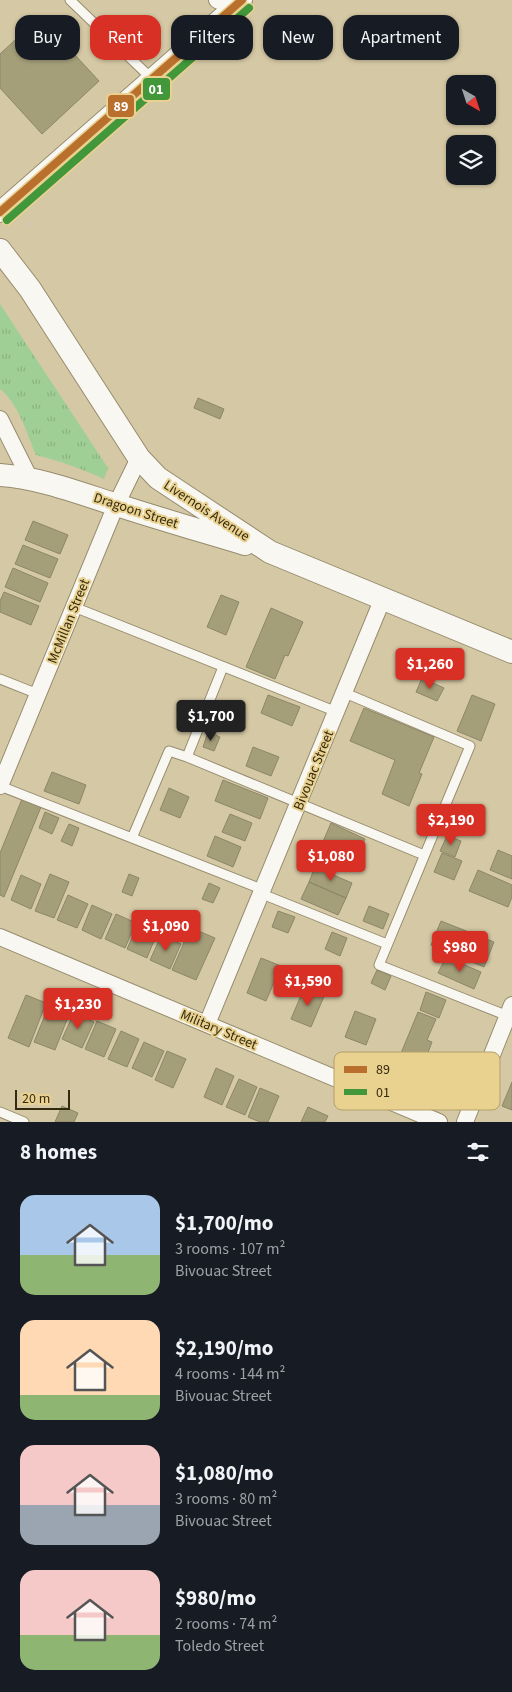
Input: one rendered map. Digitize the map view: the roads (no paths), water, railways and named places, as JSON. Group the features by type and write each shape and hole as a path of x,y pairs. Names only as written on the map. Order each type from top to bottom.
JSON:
{"main road":[{"name":"Livernois Avenue","path":"0,250 30,289 139,458 158,478 270,552 512,652"},
{"name":"Dragoon Street","path":"0,474 70,489 270,552"}],"street":[{"path":"2,206 152,78 231,2"},
{"path":"0,419 30,479"},
{"name":"McMillan Street","path":"0,784 116,505 139,458"},
{"name":"Bivouac Street","path":"207,1024 383,598"},
{"name":"Military Street","path":"0,936 334,1078"},
{"path":"493,1052 510,1010"},
{"name":"Military Street","path":"411,1110 439,1122"},
{"path":"465,1122 470,1110"}],"lane":[{"path":"70,0 152,78"},
{"path":"74,607 336,712"},
{"path":"187,757 223,667"},
{"path":"0,679 38,694"},
{"path":"345,693 470,746 379,965 510,1010"},
{"path":"132,838 169,751 284,796 299,804 424,855"},
{"path":"0,784 387,944"},
{"path":"0,1112 24,1122"}]}
